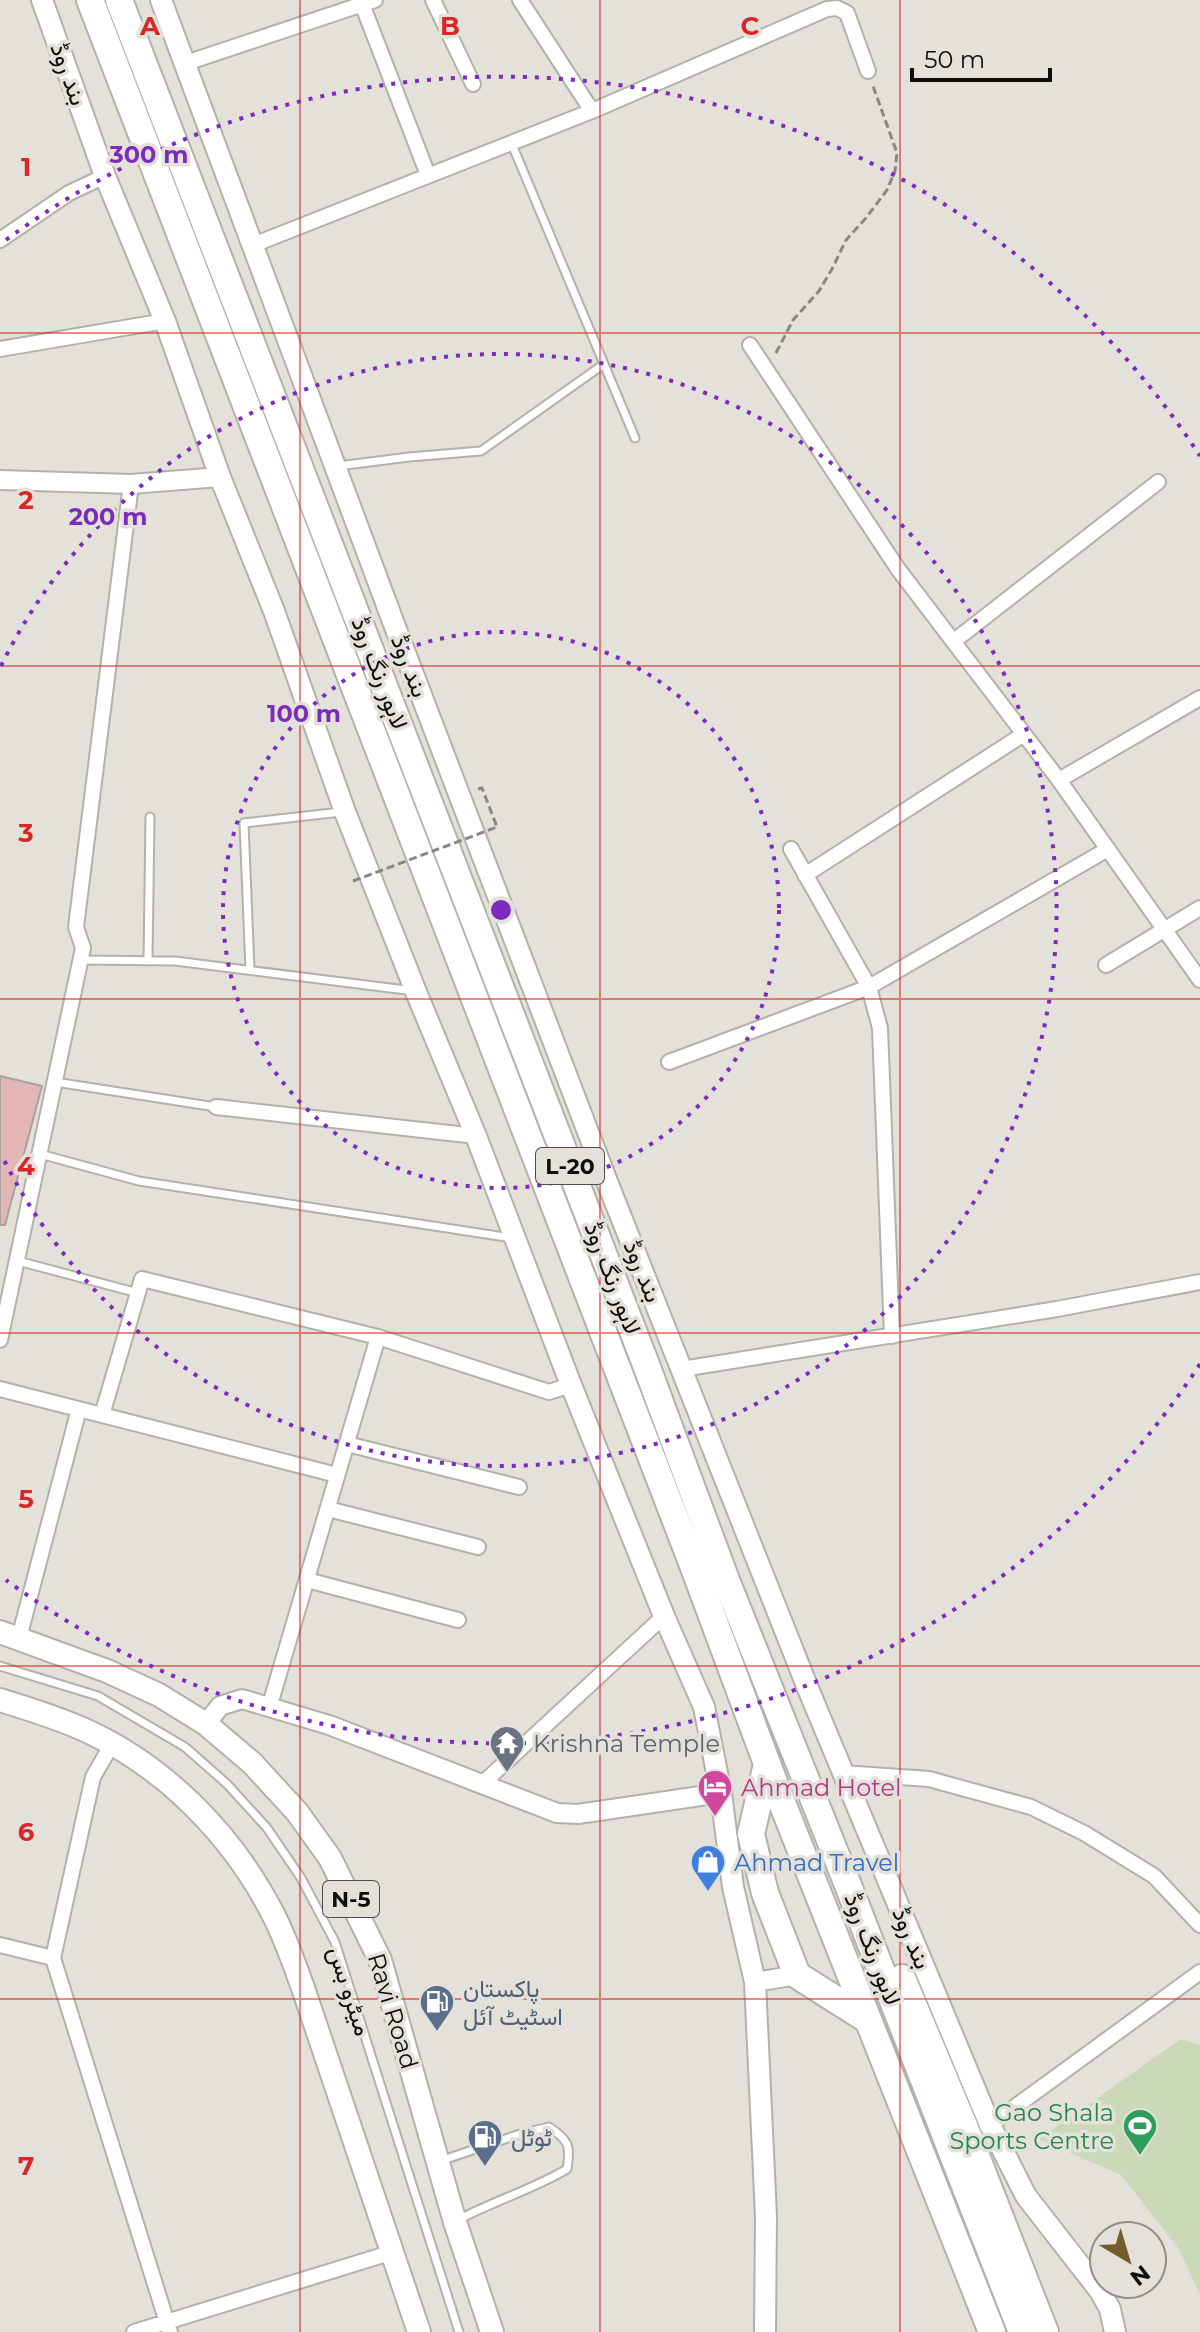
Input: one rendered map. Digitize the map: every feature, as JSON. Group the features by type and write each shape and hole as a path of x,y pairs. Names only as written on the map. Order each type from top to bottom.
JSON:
{"highway":[{"name":"لاہور رنگ روڈ","path":"90,0 767,1764 992,2332"},
{"name":"لاہور رنگ روڈ","path":"119,0 640,1347 726,1580 1022,2332"},
{"path":"767,1764 751,1834 765,1893 797,1975 868,2020"},
{"path":"848,1885 897,1966 923,1994 967,2133 1045,2332"}],"main road":[{"name":"بند روڈ","path":"42,0 105,176 165,321 220,477 274,611 345,812 476,1136 571,1385 704,1707 721,1793 733,1887 755,1982 766,2216 765,2332"},
{"name":"بند روڈ","path":"161,0 601,1165 843,1773 923,1994 1026,2196 1100,2291 1110,2309 1115,2332"},
{"name":"Ravi Road","path":"10,1635 107,1671 159,1695 206,1724 252,1763 297,1812 336,1870 380,1960 455,2222 492,2332"},
{"path":"0,1700 53,1717 112,1744 159,1775 208,1821 238,1856 272,1913 303,1988 419,2332"}],"street":[{"path":"433,0 473,84"},
{"path":"520,0 592,111"},
{"path":"186,63 368,2 428,175"},
{"path":"253,245 592,111 825,4 847,13 868,71"},
{"path":"0,240 69,193 105,176"},
{"path":"0,349 165,321"},
{"path":"750,345 898,569 1059,780 1200,980"},
{"path":"0,480 131,484 220,477"},
{"path":"954,641 1158,482"},
{"path":"0,1340 83,948 76,927 131,484"},
{"path":"1059,780 1200,698"},
{"path":"805,875 1024,734"},
{"path":"791,849 869,987 880,1028 892,1336"},
{"path":"669,1062 869,987 1108,849"},
{"path":"1106,965 1200,908"},
{"path":"216,1107 476,1136"},
{"path":"102,1415 142,1279 378,1337 549,1392 571,1385"},
{"path":"682,1369 1057,1309 1200,1282"},
{"path":"269,1708 378,1337"},
{"path":"0,1389 337,1475"},
{"path":"10,1635 79,1409"},
{"path":"347,1444 519,1487"},
{"path":"328,1509 478,1547"},
{"path":"307,1580 458,1620"},
{"path":"483,1783 664,1616"},
{"path":"206,1724 220,1706 242,1699 329,1725 557,1813 578,1814 721,1793"},
{"path":"112,1744 93,1777 53,1958 168,2327"},
{"path":"843,1773 929,1779 1031,1807 1084,1833 1154,1876 1200,1925"},
{"path":"0,1945 53,1958"},
{"path":"990,2125 1200,1972"},
{"path":"755,1982 797,1975"},
{"path":"134,2332 168,2327 393,2252"}],"lane":[{"path":"511,142 635,438"},
{"path":"335,466 481,451 604,364"},
{"path":"250,970 244,823 345,812"},
{"path":"148,961 150,817"},
{"path":"80,960 175,961 416,992"},
{"path":"55,1082 216,1107"},
{"path":"40,1154 139,1181 514,1238"},
{"path":"18,1261 138,1293"},
{"name":"میٹرو بس","path":"0,1666 98,1696 185,1747 227,1784 267,1828 301,1878 335,1942 459,2332"},
{"path":"438,2162 549,2127 564,2137 570,2151 567,2169 540,2185 488,2204 455,2222"}],"path":[{"path":"766,370 793,320 819,291 846,240 887,190 895,171 897,153 868,71"},
{"path":"353,881 497,827 482,788"}],"green space":[{"name":"Gao Shala Sports Centre","path":"1181,2039 1200,2045 1200,2295 1179,2249 1168,2235 1168,2220 1156,2220 1121,2175 1039,2139"}],"building":[{"path":"0,1076 42,1086 5,1225 0,1225"}],"place":[{"name":"Krishna Temple","path":"507,1774"},
{"name":"Ahmad Hotel","path":"715,1818"},
{"name":"Ahmad Travel","path":"708,1893"},
{"name":"پاکستان اسٹیٹ آئل","path":"437,2033"},
{"name":"Gao Shala Sports Centre","path":"1140,2157"},
{"name":"ٹوٹل","path":"485,2168"}]}
